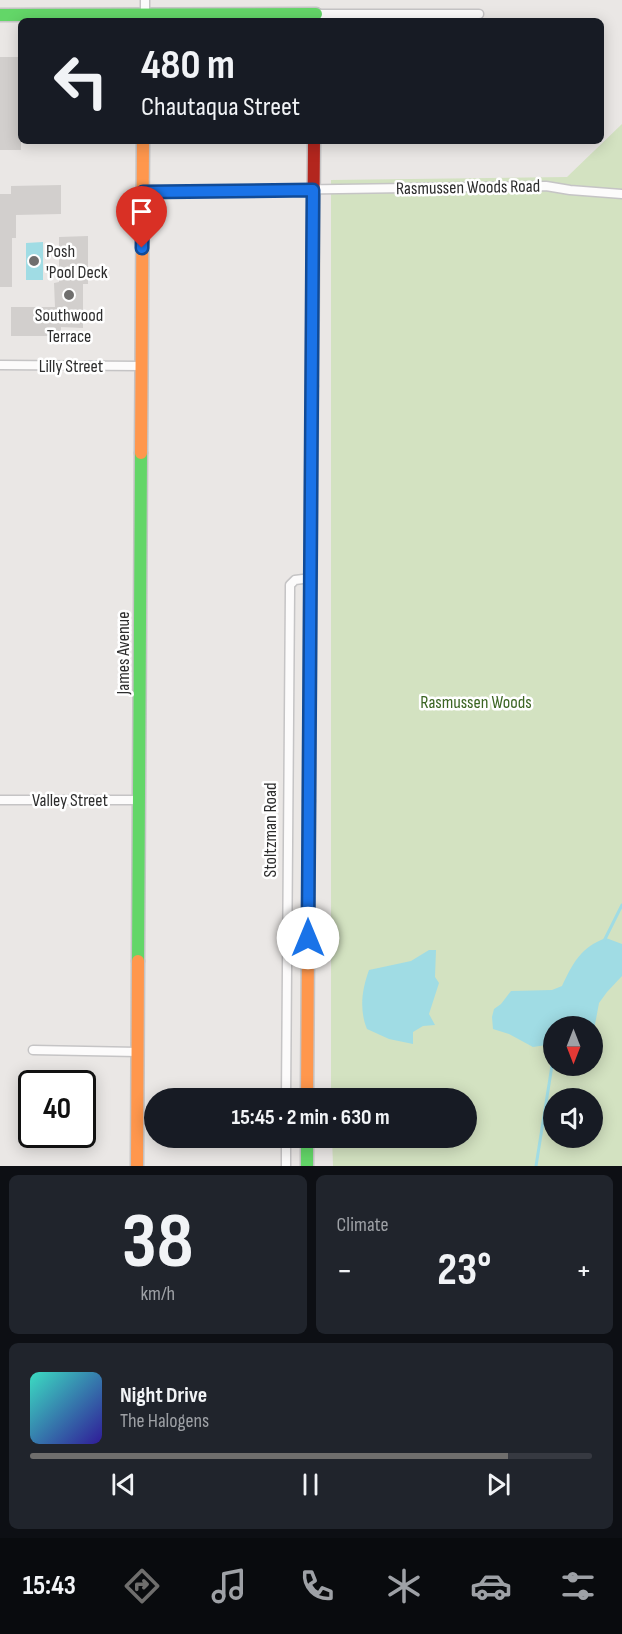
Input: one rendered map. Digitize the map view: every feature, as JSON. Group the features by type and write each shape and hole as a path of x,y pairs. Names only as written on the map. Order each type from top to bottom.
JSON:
{"street":[{"path":"145,0 145,18"},
{"path":"316,0 316,17"},
{"path":"0,15 145,18 480,14"},
{"name":"James Avenue","path":"137,1166 143,144"},
{"path":"307,1088 314,144"},
{"name":"Rasmussen Woods Road","path":"143,192 546,186 622,194"},
{"name":"Lilly Street","path":"0,365 142,366"},
{"name":"Stoltzman Road","path":"286,1088 290,585 295,580 311,578"},
{"name":"Valley Street","path":"0,800 140,800"},
{"path":"33,1050 138,1052"},
{"path":"286,1148 286,1166"},
{"path":"307,1148 307,1166"}],"green space":[{"name":"Rasmussen Woods","path":"622,124 622,1166 333,1166 332,1148 477,1148 477,1088 331,1088 331,180 567,177 601,144 604,144"}],"water":[{"name":"Posh 'Pool Deck","path":"43,242 43,280 26,280 26,243"},
{"path":"606,938 622,944 622,976 599,1003 597,1016 543,1016 543,1046 533,1047 509,1034 493,1029 494,1009 511,991 552,990 562,986 579,957 597,942"},
{"path":"429,950 436,950 435,977 439,983 429,1014 435,1025 423,1026 413,1032 413,1044 389,1039 367,1029 362,1000 369,970 411,961"}],"building":[{"path":"0,57 18,57 18,144 21,144 21,150 0,150"},
{"name":"Southwood Terrace","path":"61,185 61,214 16,215 16,238 12,238 12,287 0,287 0,194 11,194 11,186"},
{"name":"Southwood Terrace","path":"88,236 88,284 83,284 83,328 61,327 61,336 11,336 11,307 55,307 54,283 59,282 59,237"}],"waterway":[{"path":"604,941 622,905"},
{"path":"536,1166 550,1076"}],"traffic: fast":[{"path":"0,15 316,14"},
{"path":"309,801 312,386"},
{"path":"138,961 141,453"},
{"path":"307,1148 307,1166"}],"traffic: slow":[{"path":"141,453 143,144"},
{"path":"307,1088 309,801"},
{"path":"137,1166 138,961"}],"traffic: jam":[{"path":"312,386 314,144"}],"place":[{"name":"Posh 'Pool Deck","path":"34,261"},
{"name":"Southwood Terrace","path":"69,295"}],"route":[{"path":"142,248 143,192 313,190 308,938"}]}
